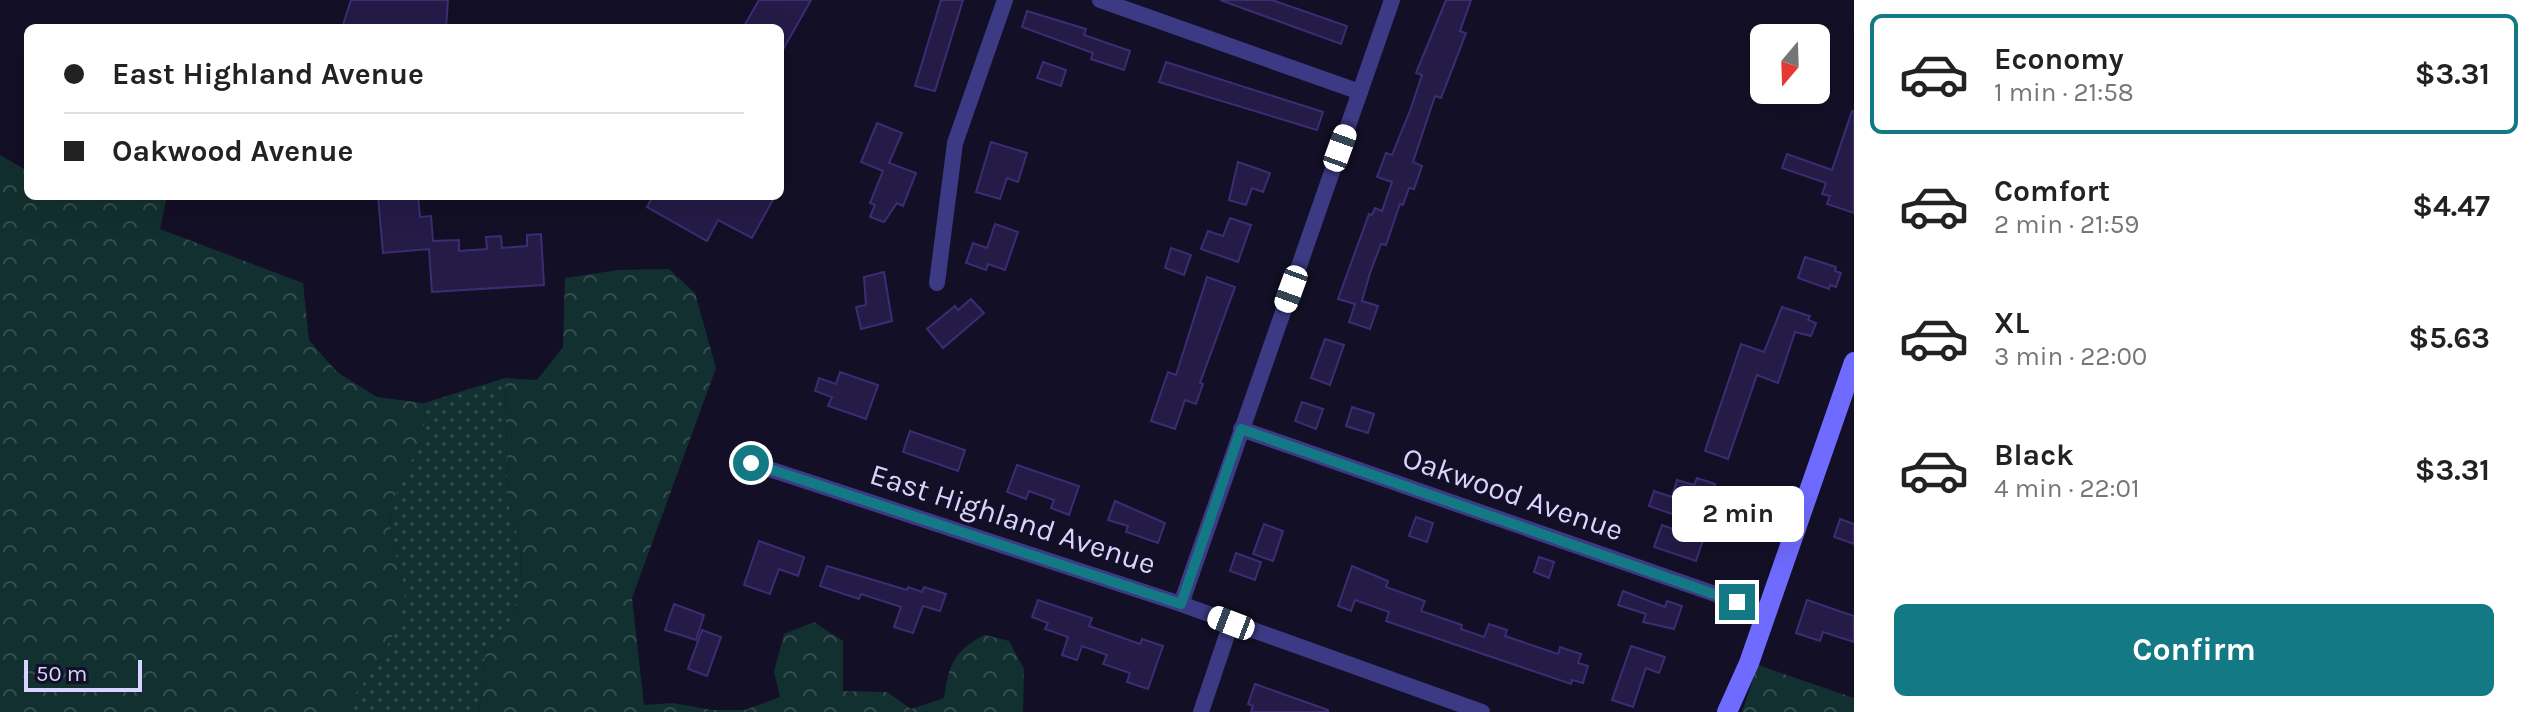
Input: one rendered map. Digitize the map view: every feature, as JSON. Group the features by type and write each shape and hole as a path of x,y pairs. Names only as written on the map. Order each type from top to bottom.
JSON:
{"street":[{"path":"937,283 955,143 1005,0"},
{"path":"1100,0 1360,92"},
{"path":"1181,604 1392,0"},
{"path":"1727,712 1767,612 1854,362"},
{"name":"Oakwood Avenue","path":"1241,429 1767,612"},
{"name":"East Highland Avenue","path":"751,463 1181,604 1482,712"},
{"path":"1201,712 1231,623"}],"green space":[{"path":"0,155 24,169 24,200 166,200 160,229 303,283 309,340 337,372 377,397 424,403 425,418 423,432 391,512 391,532 404,590 404,604 382,655 340,712 0,712"},
{"path":"669,269 695,293 716,368 632,598 644,705 673,703 712,710 745,710 780,697 774,672 784,634 814,622 843,641 843,691 887,692 911,709 944,698 951,667 966,646 985,635 1009,641 1024,669 1023,712 479,712 486,646 510,622 521,591 520,545 508,502 505,378 537,380 563,347 565,278 618,270"},
{"path":"505,378 508,502 520,545 521,591 510,622 486,646 479,712 340,712 382,655 399,620 404,590 391,532 391,512 423,432 424,403"},
{"path":"1758,665 1854,698 1854,712 1742,712"}],"building":[{"path":"351,0 448,0 446,24 343,24"},
{"path":"759,0 811,0 784,48 784,24 745,24"},
{"path":"941,0 963,0 935,91 915,86"},
{"path":"1220,0 1272,0 1347,26 1341,44"},
{"path":"1446,0 1471,0 1460,31 1466,33 1441,98 1435,96 1413,162 1422,166 1414,189 1409,188 1403,205 1400,204 1386,245 1381,244 1370,273 1362,301 1378,306 1370,329 1349,322 1355,304 1338,299 1369,214 1372,215 1375,208 1382,211 1392,182 1377,177 1386,153 1392,155 1411,108 1422,75 1416,73"},
{"path":"1027,11 1086,29 1084,35 1130,51 1124,70 1091,59 1093,53 1022,27"},
{"path":"1043,62 1066,70 1061,86 1037,78"},
{"path":"1166,62 1323,112 1317,130 1159,82"},
{"path":"1852,111 1854,213 1827,204 1830,196 1822,194 1826,183 1782,168 1787,154 1832,170"},
{"path":"877,123 902,133 889,163 916,173 903,206 897,203 884,222 870,217 875,205 870,203 883,171 861,162"},
{"path":"991,142 1027,153 1018,182 1007,178 1000,199 976,192"},
{"path":"1238,162 1270,173 1263,192 1252,188 1246,205 1229,200"},
{"path":"378,200 418,200 420,217 431,216 433,241 459,240 459,251 487,249 486,237 501,236 502,248 527,246 527,235 541,234 544,285 432,292 429,249 383,253"},
{"path":"651,200 773,200 752,238 718,220 707,241 647,207"},
{"path":"1230,218 1251,225 1238,262 1201,249 1208,231 1223,236"},
{"path":"995,224 1018,232 1005,270 988,264 986,270 966,263 973,243 987,248"},
{"path":"1171,248 1191,255 1184,275 1165,268"},
{"path":"1805,257 1836,267 1835,271 1841,273 1836,287 1830,285 1829,289 1798,278"},
{"path":"884,272 892,321 861,329 856,307 866,305 864,277"},
{"path":"1207,277 1235,287 1200,383 1203,384 1196,404 1185,400 1175,429 1151,421 1168,372 1176,375"},
{"path":"971,299 984,313 943,348 927,329 955,306 958,310"},
{"path":"1782,307 1810,316 1808,320 1816,323 1811,336 1795,332 1778,383 1757,375 1728,459 1705,451 1741,344 1764,352"},
{"path":"1325,339 1344,345 1330,385 1311,378"},
{"path":"840,372 878,385 866,419 828,406 832,397 815,391 819,378 836,384"},
{"path":"1302,402 1323,409 1316,429 1295,421"},
{"path":"1352,407 1374,414 1368,433 1346,426"},
{"path":"910,431 965,450 958,471 903,452"},
{"path":"1017,465 1079,486 1069,515 1051,508 1054,500 1029,491 1026,499 1007,492"},
{"path":"1697,478 1715,484 1706,510 1679,501 1675,515 1649,506 1654,491 1672,497 1677,480 1694,485"},
{"path":"1115,501 1165,523 1158,543 1126,532 1128,526 1108,520"},
{"path":"1416,517 1433,523 1427,542 1409,536"},
{"path":"1840,519 1854,524 1854,544 1834,537"},
{"path":"1264,524 1283,531 1273,561 1253,554"},
{"path":"1662,525 1703,540 1696,561 1654,547"},
{"path":"759,541 804,557 798,576 779,569 770,594 744,585"},
{"path":"1236,553 1261,562 1255,580 1230,571"},
{"path":"1539,557 1554,562 1549,578 1534,572"},
{"path":"827,566 907,590 908,587 922,592 924,587 946,594 940,611 923,606 913,633 894,627 901,607 861,594 859,599 820,586"},
{"path":"1352,566 1388,581 1386,587 1425,601 1421,611 1462,625 1461,629 1484,637 1489,624 1507,630 1505,636 1558,654 1560,647 1581,654 1578,663 1588,666 1583,683 1572,680 1571,684 1386,621 1389,612 1355,600 1351,611 1338,606"},
{"path":"1623,591 1665,607 1667,601 1682,606 1674,629 1643,622 1646,614 1618,605"},
{"path":"1038,600 1092,618 1089,626 1140,644 1142,639 1163,646 1148,689 1127,682 1130,673 1103,664 1107,655 1082,646 1077,660 1062,655 1068,637 1045,629 1048,623 1032,617"},
{"path":"1807,600 1854,616 1854,642 1823,632 1820,641 1796,633"},
{"path":"674,604 704,615 696,640 665,630"},
{"path":"702,630 721,637 707,676 688,669"},
{"path":"1631,646 1665,657 1659,673 1646,668 1633,707 1612,700"},
{"path":"1255,684 1328,712 1251,712 1253,706 1248,704"}],"route":[{"path":"751,463 1181,604 1241,429 1737,602"}]}
